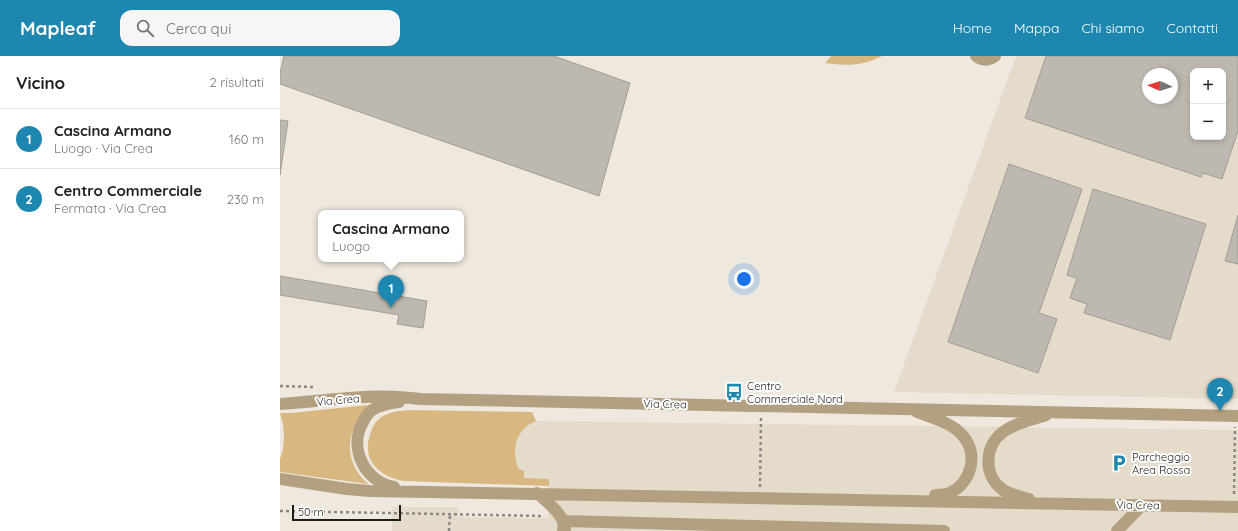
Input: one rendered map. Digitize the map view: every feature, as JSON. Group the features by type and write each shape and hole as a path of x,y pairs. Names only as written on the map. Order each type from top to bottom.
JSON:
{"street":[{"path":"976,56 982,60 995,56"},
{"name":"Via Crea","path":"280,404 403,396 420,399 1236,416"},
{"name":"Via Crea","path":"419,491 389,486 376,480 366,470 362,463 357,446 361,426 371,411 380,406 420,399"},
{"name":"Via Crea","path":"896,500 948,494 964,483 972,464 972,454 969,444 963,435 955,428 910,409"},
{"name":"Via Crea","path":"1038,503 1003,490 991,475 988,466 988,455 995,439 1002,432 1013,426 1054,412"},
{"name":"Via Crea","path":"280,479 370,491 760,497 1236,507"},
{"path":"537,493 549,503 563,525 662,528 944,531"},
{"path":"1117,531 1142,505"}],"path":[{"path":"280,386 305,386"},
{"path":"760,497 761,407"},
{"path":"1236,416 1236,507"},
{"path":"280,511 450,514 563,525"},
{"path":"449,531 450,514"}],"shaded area":[{"path":"831,56 882,56 868,62 854,64 840,65 825,63"},
{"path":"1016,56 1238,56 1238,399 894,392"},
{"path":"368,405 355,425 351,436 350,446 354,465 368,484 280,472 280,459 283,449 284,436 280,413"},
{"path":"408,410 532,412 536,421 524,429 519,435 515,448 516,462 519,469 524,471 524,478 549,479 549,486 405,481 388,476 375,467 368,453 370,433 380,418 392,412"},
{"path":"536,421 1238,430 1238,531 392,531 392,507 458,507 458,517 548,518 549,479 524,478 514,456 514,448 520,434 526,427"}],"building":[{"path":"284,56 554,56 630,83 599,196 280,84 280,73"},
{"path":"1046,56 1238,56 1238,131 1222,179 1203,173 1201,177 1025,118"},
{"path":"280,120 288,121 280,175"},
{"path":"1009,164 1082,189 1039,313 1057,319 1038,373 948,342"},
{"path":"1093,189 1206,224 1170,340 1084,313 1087,304 1070,298 1077,278 1067,275"},
{"path":"1238,215 1238,264 1225,261"},
{"path":"280,276 427,301 423,328 397,324 399,315 280,295"}],"place":[{"name":"Cascina Armano","path":"391,308"},
{"name":"Centro Commerciale Nord","path":"734,392"},
{"name":"Centro Commerciale","path":"1220,411"},
{"name":"Parcheggio Area Rossa","path":"1119,463"}]}
